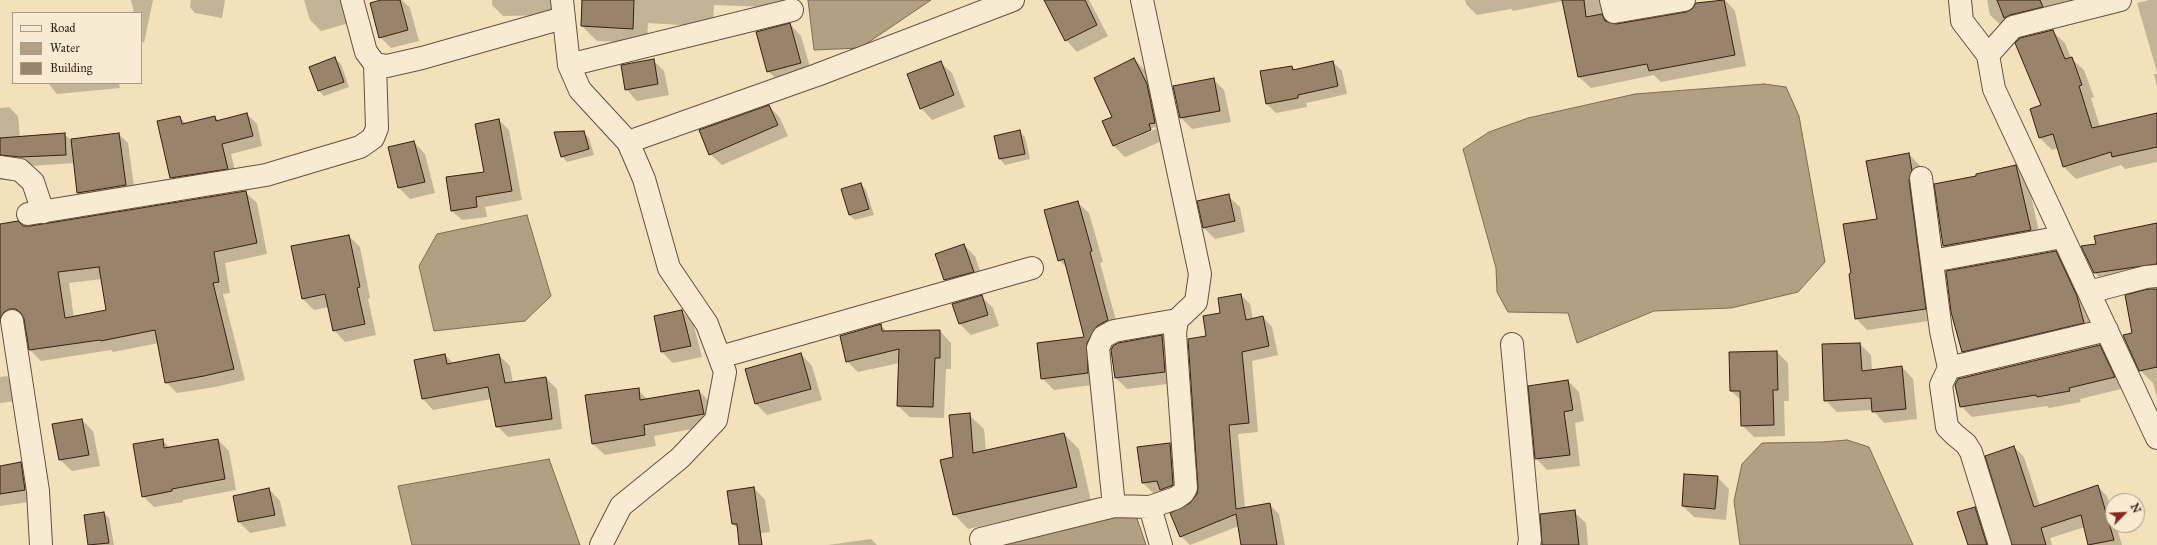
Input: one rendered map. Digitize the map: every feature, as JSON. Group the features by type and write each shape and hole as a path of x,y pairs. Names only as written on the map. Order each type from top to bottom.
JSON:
{"street":[{"path":"0,168 20,170 33,182 35,213 266,175 360,147 373,138 377,128 375,64 366,52 352,0"},
{"path":"628,142 817,76 1013,0"},
{"path":"1114,506 1098,348 1103,337 1114,331 1177,320 1196,302 1200,274 1142,0"},
{"path":"1611,0 1614,12 1684,0"},
{"path":"1960,0 1962,21 1988,55 1994,89 2157,438"},
{"path":"1988,55 2013,27 2120,0"},
{"path":"375,64 387,66 422,58 563,9 569,65 580,90 628,142 644,179 669,268 707,324 725,372 716,420 680,458 620,506 601,545"},
{"path":"569,65 792,10"},
{"path":"1921,178 1941,331 1949,368 1941,385 1947,427 1954,435 1966,444 1971,452 2000,545"},
{"path":"1932,261 2062,237"},
{"path":"720,357 1032,268"},
{"path":"2089,292 2146,277 2157,276"},
{"path":"981,538 1114,506 1150,506 1176,498 1183,493 1186,488 1175,333 1177,320"},
{"path":"12,321 38,491 41,545"},
{"path":"1949,368 2107,330"},
{"path":"1512,344 1530,540 1528,545"},
{"path":"1150,506 1161,545"}],"water":[{"path":"808,0 931,0 860,48 814,50"},
{"path":"1764,84 1786,87 1799,116 1825,262 1798,292 1731,308 1654,311 1577,343 1568,313 1508,312 1497,292 1496,268 1463,149 1489,132 1528,118 1635,94"},
{"path":"527,215 551,296 525,321 434,331 419,266 437,234"},
{"path":"1847,440 1869,447 1913,545 1740,545 1734,501 1742,464 1762,443"},
{"path":"549,459 580,545 412,545 398,486"},
{"path":"1133,507 1146,545 998,545"}],"building":[{"path":"381,0 400,0 408,30 379,38 370,3"},
{"path":"582,0 634,0 633,29 581,26"},
{"path":"1044,0 1085,0 1097,25 1065,41"},
{"path":"1562,0 1584,0 1586,17 1602,14 1605,21 1616,24 1686,12 1692,9 1696,3 1724,0 1735,55 1649,71 1647,64 1578,77"},
{"path":"1997,0 2040,0 2043,7 2010,15 2004,18"},
{"path":"790,23 801,63 767,72 756,32"},
{"path":"2053,30 2065,59 2072,57 2082,85 2079,86 2092,128 2157,113 2157,147 2112,157 2111,152 2063,167 2053,134 2039,138 2030,109 2041,105 2015,43 2020,38"},
{"path":"335,57 344,82 318,91 309,67"},
{"path":"1134,58 1147,84 1155,123 1149,124 1151,130 1113,146 1102,121 1112,117 1094,78"},
{"path":"654,59 658,84 625,90 621,65"},
{"path":"941,61 954,95 920,109 907,74"},
{"path":"1333,61 1338,86 1298,95 1298,98 1266,104 1260,71 1292,66 1293,70"},
{"path":"1214,78 1220,111 1180,118 1173,86"},
{"path":"769,105 778,125 709,155 699,130"},
{"path":"247,113 253,136 222,144 228,169 170,178 157,121 180,116 182,124 215,116 216,121"},
{"path":"499,119 512,191 476,197 477,207 451,211 446,177 484,172 475,124"},
{"path":"1020,130 1025,154 999,159 994,136"},
{"path":"584,131 589,149 561,157 554,132"},
{"path":"65,133 66,155 20,157 0,155 0,138"},
{"path":"119,133 126,185 77,193 71,139"},
{"path":"414,141 425,182 398,188 388,147"},
{"path":"1909,153 1912,170 1909,180 1926,309 1855,319 1849,274 1851,273 1843,224 1877,219 1866,161"},
{"path":"2016,165 2031,230 1943,246 1934,184 1976,176 1976,174"},
{"path":"861,183 869,209 849,215 841,189"},
{"path":"246,191 257,243 214,252 219,282 213,283 234,369 165,383 155,330 101,341 29,350 24,319 21,313 16,309 10,309 4,312 0,319 0,224 18,221 23,226","holes":["99,267 106,310 65,318 58,272"]},
{"path":"1229,194 1235,221 1203,228 1197,201"},
{"path":"1078,201 1092,251 1090,252 1108,320 1097,326 1087,343 1088,373 1041,379 1037,343 1084,337 1064,259 1058,261 1044,210"},
{"path":"2157,223 2157,264 2094,273 2081,246 2096,244 2094,236"},
{"path":"349,235 360,287 357,288 365,324 333,331 325,294 302,299 291,246"},
{"path":"964,244 974,272 944,280 935,254"},
{"path":"2056,251 2077,296 2084,323 1962,352 1951,312 1946,271"},
{"path":"2148,289 2157,289 2157,367 2139,371 2123,335 2132,333 2125,295"},
{"path":"1241,294 1246,320 1263,316 1269,346 1242,352 1249,423 1229,425 1236,509 1270,503 1277,545 1241,545 1236,514 1180,537 1170,513 1190,503 1197,494 1198,488 1188,339 1206,336 1203,316 1220,313 1218,298"},
{"path":"982,295 988,315 959,324 952,304"},
{"path":"682,310 691,346 661,352 654,316"},
{"path":"881,324 882,331 940,330 940,358 935,358 933,407 897,406 899,349 846,362 840,336"},
{"path":"1162,335 1165,372 1115,378 1111,350 1113,346 1118,343"},
{"path":"1860,343 1862,371 1902,366 1906,409 1872,412 1871,398 1824,401 1822,344"},
{"path":"2100,345 2115,377 2069,388 2070,391 1960,407 1955,385 1958,379"},
{"path":"1777,351 1778,390 1773,390 1774,425 1741,426 1740,391 1730,391 1729,352"},
{"path":"801,353 811,389 755,404 745,369"},
{"path":"445,354 447,364 499,354 505,383 546,377 552,419 496,427 488,387 422,399 414,360"},
{"path":"1568,380 1573,410 1564,412 1570,455 1535,459 1528,386"},
{"path":"639,388 640,400 699,390 704,414 644,425 645,435 592,444 585,395"},
{"path":"970,413 973,453 1064,433 1077,487 953,515 940,460 953,457 949,415"},
{"path":"82,419 89,455 59,460 52,424"},
{"path":"163,439 164,448 218,439 225,479 172,489 172,491 142,497 133,444"},
{"path":"1170,443 1173,485 1160,490 1157,481 1142,483 1137,447"},
{"path":"2014,446 2034,507 2098,485 2105,509 2105,533 2112,533 2114,540 2088,545 2081,515 2041,528 2046,545 2012,545 1985,456"},
{"path":"21,462 25,490 0,494 0,466"},
{"path":"1684,474 1718,476 1715,509 1682,506"},
{"path":"754,487 762,545 739,545 737,524 732,524 727,491"},
{"path":"269,488 275,515 238,522 233,496"},
{"path":"1975,507 1987,545 1968,545 1957,512"},
{"path":"1575,510 1579,545 1542,545 1540,514"},
{"path":"104,512 109,543 88,545 84,515"}]}
